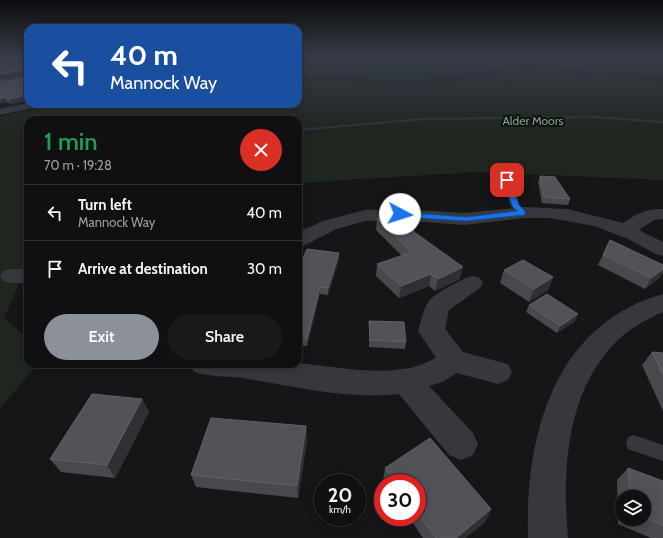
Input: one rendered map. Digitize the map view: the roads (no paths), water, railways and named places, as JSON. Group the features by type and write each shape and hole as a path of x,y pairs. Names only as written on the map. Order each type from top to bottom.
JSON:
{"street":[{"path":"0,112 24,107"},
{"path":"302,238 333,223 372,215 395,214 466,219 523,213 545,213 571,216 626,231 663,250"},
{"path":"626,231 641,218 653,214 663,214"},
{"path":"472,283 438,306 431,331 454,361 498,372"},
{"path":"548,538 548,488 551,451 562,404 578,369 587,355 616,325 635,313 663,302"},
{"path":"259,368 371,383 406,381 441,370 454,361"},
{"path":"406,381 461,444"}],"lane":[{"path":"507,180 515,206 523,213"},
{"path":"634,443 663,454"}],"waterway":[{"path":"302,130 424,119 593,117 663,122"}],"park label":[{"name":"Alder Moors","path":"533,121"}]}
